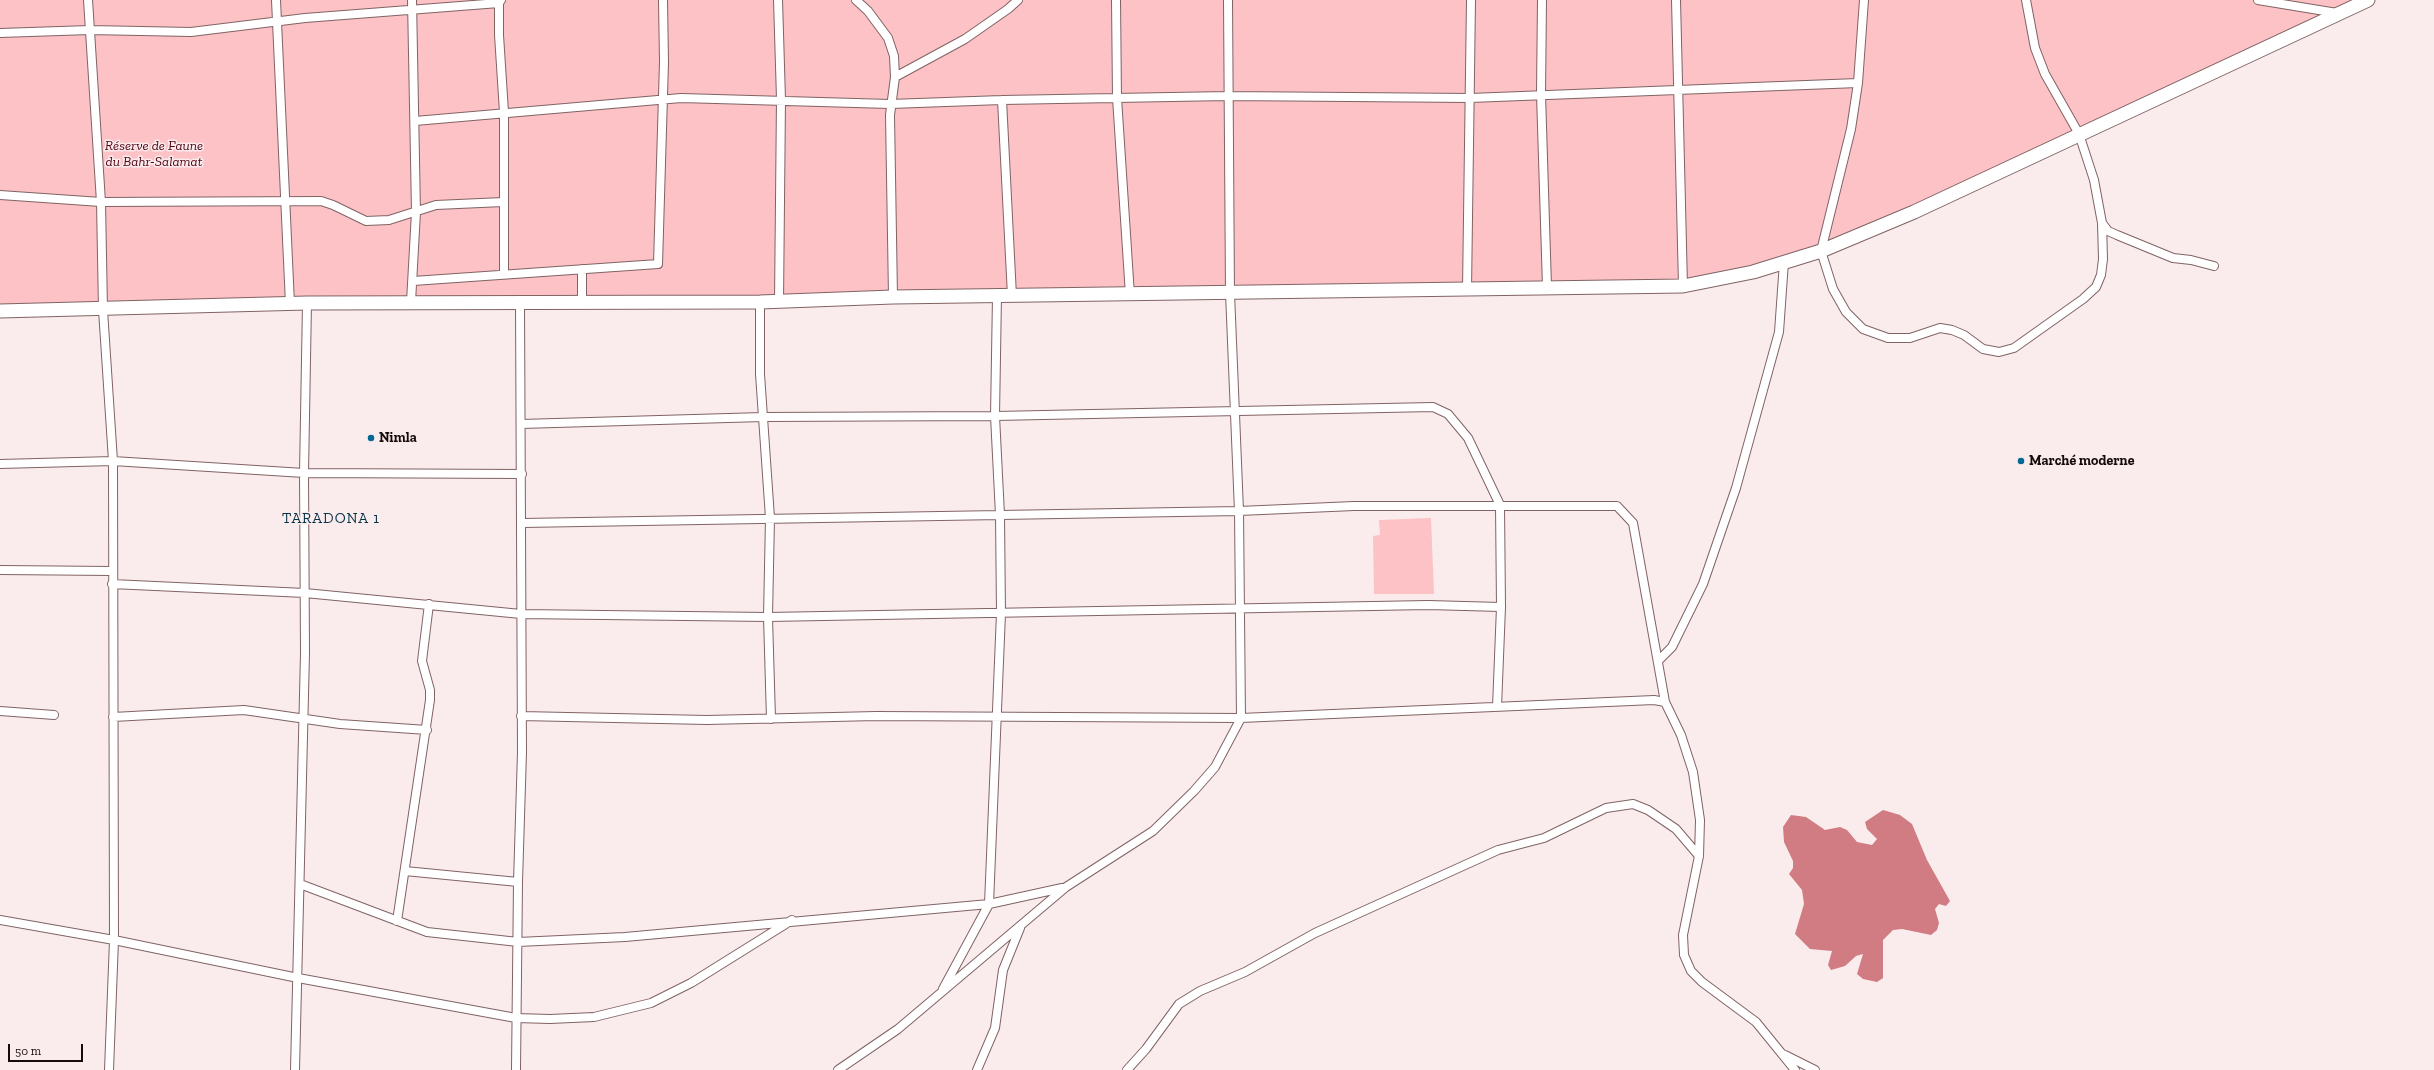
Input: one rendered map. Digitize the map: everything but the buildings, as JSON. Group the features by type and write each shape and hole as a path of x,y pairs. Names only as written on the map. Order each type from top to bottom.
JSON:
{"main road":[{"path":"0,311 103,310 307,303 582,301 779,302 893,297 1130,295 1683,286 1719,280 1821,251 1914,212 2368,0"}],"street":[{"path":"88,0 101,202 103,310 113,461 112,584 114,940 109,1070"},
{"path":"276,0 290,304"},
{"path":"411,302 416,212 412,0"},
{"path":"413,282 504,274 658,264 664,62 664,0"},
{"path":"778,0 781,99 779,302"},
{"path":"856,0 868,11 888,38 894,56 895,77 890,104 893,297"},
{"path":"895,77 965,39 1008,9 1018,0"},
{"path":"1116,0 1117,98 1130,295"},
{"path":"838,1070 880,1043 1066,887 1153,831 1194,792 1215,767 1241,718 1239,511 1230,293 1228,0"},
{"path":"1467,290 1471,0"},
{"path":"1542,0 1541,94 1547,288"},
{"path":"1676,0 1683,286"},
{"path":"1864,0 1858,83 1851,129 1821,251 1833,289 1846,312 1863,329 1888,338 1910,338 1940,328 1952,330 1964,335 1983,349 1999,352 2014,348 2083,299 2096,287 2101,274 2103,259 2102,223 2094,180 2079,134 2043,68 2035,48 2026,0"},
{"path":"2258,0 2338,13"},
{"path":"0,33 90,30 191,32 276,22 412,11 500,1 504,112 504,274"},
{"path":"414,121 504,112 701,98 781,99 890,104 1002,100 1228,96 1470,98 1541,94 1678,91 1858,83"},
{"path":"1002,100 1012,296"},
{"path":"0,195 101,202 178,203 285,200 326,202 366,221 389,220 436,205 503,202"},
{"path":"2102,223 2108,231 2173,258 2214,266"},
{"path":"1658,661 1672,647 1703,584 1736,488 1779,332 1784,262"},
{"path":"582,269 582,301"},
{"path":"941,993 989,904 998,717 1001,613 1000,515 995,416 997,296"},
{"path":"516,1070 518,882 522,752 522,474 520,302"},
{"path":"760,302 763,417 770,518 768,617 771,719"},
{"path":"295,1070 300,884 302,719 305,653 304,473 307,303"},
{"path":"521,424 763,417 995,416 1433,407 1448,414 1468,438 1500,505 1501,607 1497,707"},
{"path":"0,464 113,461 304,473 522,474"},
{"path":"522,523 1239,511 1354,506 1617,506 1624,511 1633,524 1665,702 1681,735 1693,772 1700,820 1699,856 1683,935 1684,955 1691,971 1702,982 1756,1022 1795,1070"},
{"path":"0,570 112,571"},
{"path":"112,584 304,593 521,614 768,617 1428,605 1501,607"},
{"path":"397,922 426,730 430,690 422,661 429,604"},
{"path":"521,716 771,719 998,717 1241,718 1654,700 1665,702"},
{"path":"113,717 244,710 302,719 426,730"},
{"path":"0,711 54,715"},
{"path":"1127,1070 1146,1049 1179,1004 1200,991 1245,972 1315,933 1498,850 1544,838 1606,808 1633,804 1648,810 1676,829 1699,856"},
{"path":"405,871 518,882"},
{"path":"300,884 397,922 427,932 518,942 625,937 792,920 989,904 1066,887"},
{"path":"0,920 114,940 298,978 516,1018 550,1019 594,1017 651,1002 691,983 792,920"},
{"path":"977,1070 995,1028 1003,970 1020,927"},
{"path":"1783,1054 1815,1070"}],"green space":[{"name":"Réserve de Faune du Bahr-Salamat","path":"0,0 2368,0 1914,212 1719,280 0,311"},
{"path":"1431,518 1434,594 1374,594 1373,536 1380,535 1379,520"}],"shaded area":[{"path":"1883,810 1900,815 1912,824 1927,860 1950,901 1946,906 1939,904 1935,909 1939,923 1937,930 1931,935 1902,929 1893,930 1883,940 1883,978 1877,982 1863,979 1857,974 1863,954 1856,956 1845,966 1831,970 1828,965 1832,951 1810,949 1795,934 1804,904 1802,890 1789,874 1793,868 1793,861 1784,842 1783,827 1791,815 1806,817 1825,830 1840,827 1847,830 1857,842 1872,845 1877,839 1867,829 1865,822"}],"place":[{"name":"Nimla","path":"371,438"},
{"name":"Marché moderne","path":"2021,461"}],"district":[{"name":"TARADONA 1","path":"331,519"}]}
